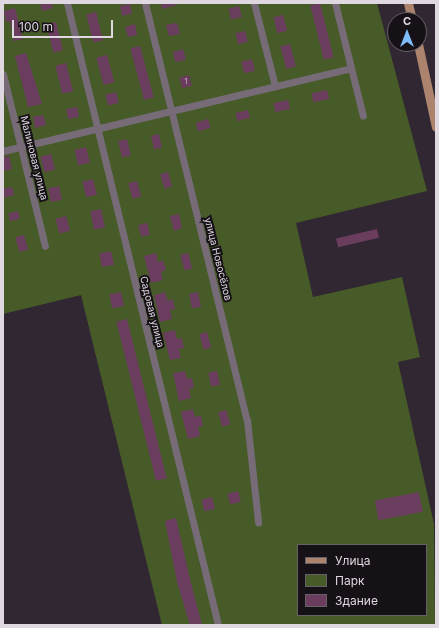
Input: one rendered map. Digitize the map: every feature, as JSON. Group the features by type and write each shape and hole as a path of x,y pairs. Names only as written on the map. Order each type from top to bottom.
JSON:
{"main road":[{"path":"420,52 436,127"}],"street":[{"name":"Садовая улица","path":"67,3 218,625"},
{"name":"улица Новосёлов","path":"145,3 248,424 258,522"},
{"path":"254,3 275,86"},
{"path":"335,3 363,116"},
{"path":"3,151 351,68"},
{"name":"Малиновая улица","path":"3,74 45,246"}],"green space":[{"path":"3,3 377,3 387,41 387,52 390,52 427,191 296,223 313,297 402,277 420,357 398,362 434,524 435,625 162,625 81,295 3,314"}],"building":[{"path":"40,3 51,3 53,8 42,11"},
{"path":"161,3 177,3 177,5 162,9"},
{"path":"320,3 334,57 324,60 310,5"},
{"path":"130,4 132,14 122,16 120,6"},
{"path":"239,6 242,17 231,19 228,9"},
{"path":"15,8 23,39 14,41 10,21 6,22 4,11"},
{"path":"96,12 103,40 93,43 86,14"},
{"path":"283,15 287,30 277,33 273,18"},
{"path":"56,22 63,50 53,53 46,24"},
{"path":"177,23 180,34 169,36 166,25"},
{"path":"135,24 137,35 128,37 125,27"},
{"path":"245,31 248,42 238,44 235,34"},
{"path":"290,44 296,66 286,69 280,47"},
{"path":"140,46 154,97 144,100 130,49"},
{"path":"183,49 186,60 175,62 173,52"},
{"path":"26,53 42,104 28,107 15,56"},
{"path":"107,55 114,82 104,85 96,58"},
{"path":"252,59 255,71 244,73 241,62"},
{"path":"66,63 73,91 62,94 55,66"},
{"path":"189,75 192,86 182,88 179,78"},
{"path":"327,90 329,99 313,102 311,94"},
{"path":"116,92 119,103 108,105 105,95"},
{"path":"288,100 290,109 275,112 273,103"},
{"path":"77,107 79,117 68,119 66,109"},
{"path":"248,110 250,118 237,121 235,113"},
{"path":"43,115 46,125 35,128 33,117"},
{"path":"208,119 211,128 198,132 196,123"},
{"path":"159,134 162,148 154,149 151,136"},
{"path":"127,139 131,156 122,158 118,141"},
{"path":"86,147 90,163 78,165 74,150"},
{"path":"51,154 55,169 45,172 40,157"},
{"path":"9,156 12,169 3,171 3,157"},
{"path":"168,172 172,186 164,189 160,174"},
{"path":"93,179 97,195 86,197 82,182"},
{"path":"137,181 141,196 132,199 128,183"},
{"path":"59,186 62,200 51,202 48,188"},
{"path":"12,187 14,195 3,198 3,189"},
{"path":"101,209 105,228 94,230 90,211"},
{"path":"18,211 20,219 10,221 8,213"},
{"path":"179,214 182,228 174,231 170,216"},
{"path":"66,216 70,230 60,233 55,219"},
{"path":"147,223 150,235 141,237 138,225"},
{"path":"377,229 379,238 338,247 336,238"},
{"path":"24,235 28,249 19,252 15,237"},
{"path":"111,251 114,265 102,267 99,253"},
{"path":"156,253 158,262 163,260 166,270 161,272 163,280 151,283 144,256"},
{"path":"188,253 192,268 184,271 180,255"},
{"path":"121,292 124,306 112,308 109,294"},
{"path":"165,292 168,301 173,299 175,309 170,310 172,319 160,322 154,295"},
{"path":"198,292 201,307 192,308 189,294"},
{"path":"127,319 167,478 156,481 116,322"},
{"path":"175,330 177,339 182,338 184,348 179,349 181,358 170,360 163,333"},
{"path":"207,332 211,347 203,350 199,334"},
{"path":"185,371 187,379 192,378 194,388 189,389 191,398 179,401 173,373"},
{"path":"217,371 220,385 211,387 208,373"},
{"path":"193,409 195,417 201,416 203,426 198,427 200,436 188,439 181,412"},
{"path":"226,410 230,424 222,427 218,412"},
{"path":"238,491 241,502 230,504 227,494"},
{"path":"419,492 423,512 379,520 375,501"},
{"path":"212,497 215,509 204,511 201,500"},
{"path":"176,518 202,625 190,625 177,582 165,521"}]}
